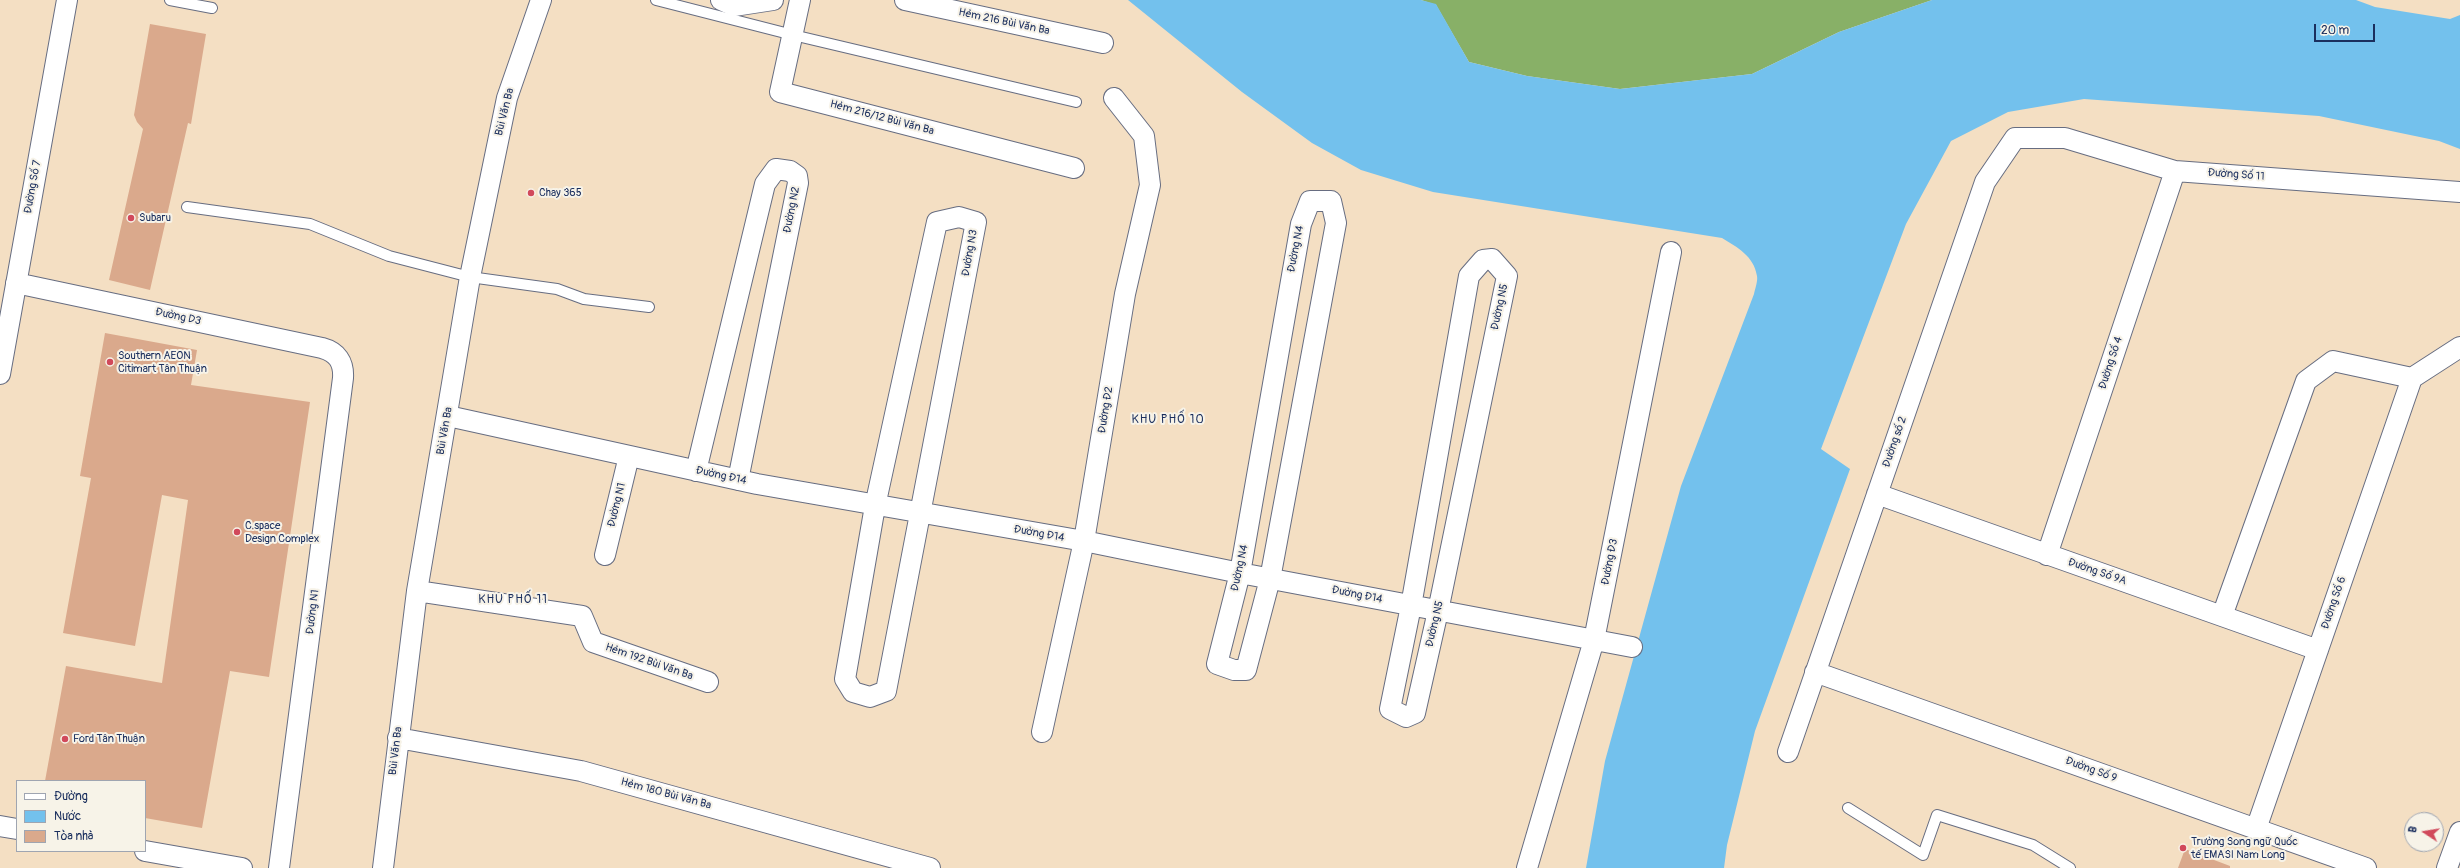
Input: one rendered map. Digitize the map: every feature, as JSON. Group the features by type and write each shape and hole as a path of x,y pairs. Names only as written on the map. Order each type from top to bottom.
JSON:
{"street":[{"name":"Đường Số 7","path":"0,374 67,0"},
{"name":"Bùi Văn Ba","path":"383,868 417,591 448,416 470,278 507,98 541,0"},
{"path":"721,0 734,6 773,0"},
{"name":"Hẻm 216/12 Bùi Văn Ba","path":"800,0 780,92 1074,168"},
{"name":"Hẻm 216 Bùi Văn Ba","path":"905,0 1103,43"},
{"name":"Đường Đ2","path":"1042,732 1084,541 1125,294 1150,185 1144,136 1114,98"},
{"name":"Đường Số 11","path":"2015,138 2065,138 2175,171 2460,192"},
{"name":"Đường số 2","path":"1788,752 1985,182 2015,138"},
{"name":"Đường N2","path":"696,471 766,184 776,169 790,172 797,176 798,183 738,480"},
{"name":"Đường Số 4","path":"2047,554 2175,171"},
{"name":"Đường N4","path":"1310,200 1331,201 1336,223 1270,579 1246,670 1234,670 1217,664 1240,573 1300,224 1310,200"},
{"name":"Đường N3","path":"875,506 938,222 959,217 976,222 922,514"},
{"name":"Đường Đ3","path":"1527,868 1594,640 1671,252"},
{"name":"Đường N5","path":"1492,259 1507,276 1438,611 1415,713 1406,717 1390,708 1411,606 1469,276 1482,260 1492,259"},
{"name":"Đường D3","path":"16,283 322,348 338,357"},
{"path":"2222,616 2306,381 2333,361 2412,378 2460,347"},
{"name":"Đường N1","path":"279,868 343,378 343,366 338,357"},
{"name":"Đường Số 6","path":"2256,829 2412,378"},
{"name":"Đường Đ14","path":"448,416 738,480 875,506 1084,541 1270,579 1632,647"},
{"name":"Đường N1","path":"605,555 629,456"},
{"name":"Đường Số 9A","path":"1877,494 2318,650"},
{"path":"875,506 845,679 853,692 870,697 886,691 922,514"},
{"name":"Hẻm 192 Bùi Văn Ba","path":"417,591 582,616 593,642 708,682"},
{"name":"Đường Số 9","path":"1815,672 2366,868"},
{"name":"Hẻm 180 Bùi Văn Ba","path":"398,738 581,771 930,868"},
{"path":"0,826 16,829"},
{"path":"2447,868 2460,832"},
{"path":"146,851 242,868"}],"lane":[{"path":"170,0 212,8"},
{"path":"656,0 793,36 1076,102"},
{"path":"187,207 310,224 389,256 470,278 557,290 584,299 649,307"},
{"path":"1848,808 1922,855 1937,815 2033,844 2070,868"}],"green space":[{"path":"1421,0 1932,0 1839,32 1752,74 1620,89 1527,76 1469,62 1436,5"}],"water":[{"path":"1128,0 1421,0 1436,4 1469,62 1527,76 1620,89 1752,74 1839,32 1932,0 2356,0 2375,7 2450,19 2460,15 2460,149 2439,141 2319,116 2084,99 2008,112 1951,141 1906,224 1821,449 1850,469 1755,731 1727,845 1724,868 1586,868 1605,761 1681,486 1754,294 1757,278 1752,263 1744,253 1722,238 1433,192 1361,170 1312,143 1242,92"}],"building":[{"path":"150,24 206,34 191,124 188,123 150,290 109,280 143,129 137,122 134,115"},
{"path":"105,333 197,350 191,385 310,402 269,677 230,671 202,828 146,818 146,780 45,780 66,666 162,683 188,500 162,495 135,646 63,633 91,478 80,476"},
{"path":"2185,849 2230,866 2230,868 2178,868"}],"place":[{"name":"Chay 365","path":"531,193"},
{"name":"Subaru","path":"131,218"},
{"name":"Southern AEON Citimart Tân Thuận","path":"110,362"},
{"name":"C.space Design Complex","path":"237,532"},
{"name":"Ford Tân Thuận","path":"65,739"},
{"name":"Trường Song ngữ Quốc tế EMASI Nam Long","path":"2183,848"}],"district":[{"name":"KHU PHỐ 10","path":"1168,420"},
{"name":"KHU PHỐ 11","path":"513,600"}]}
